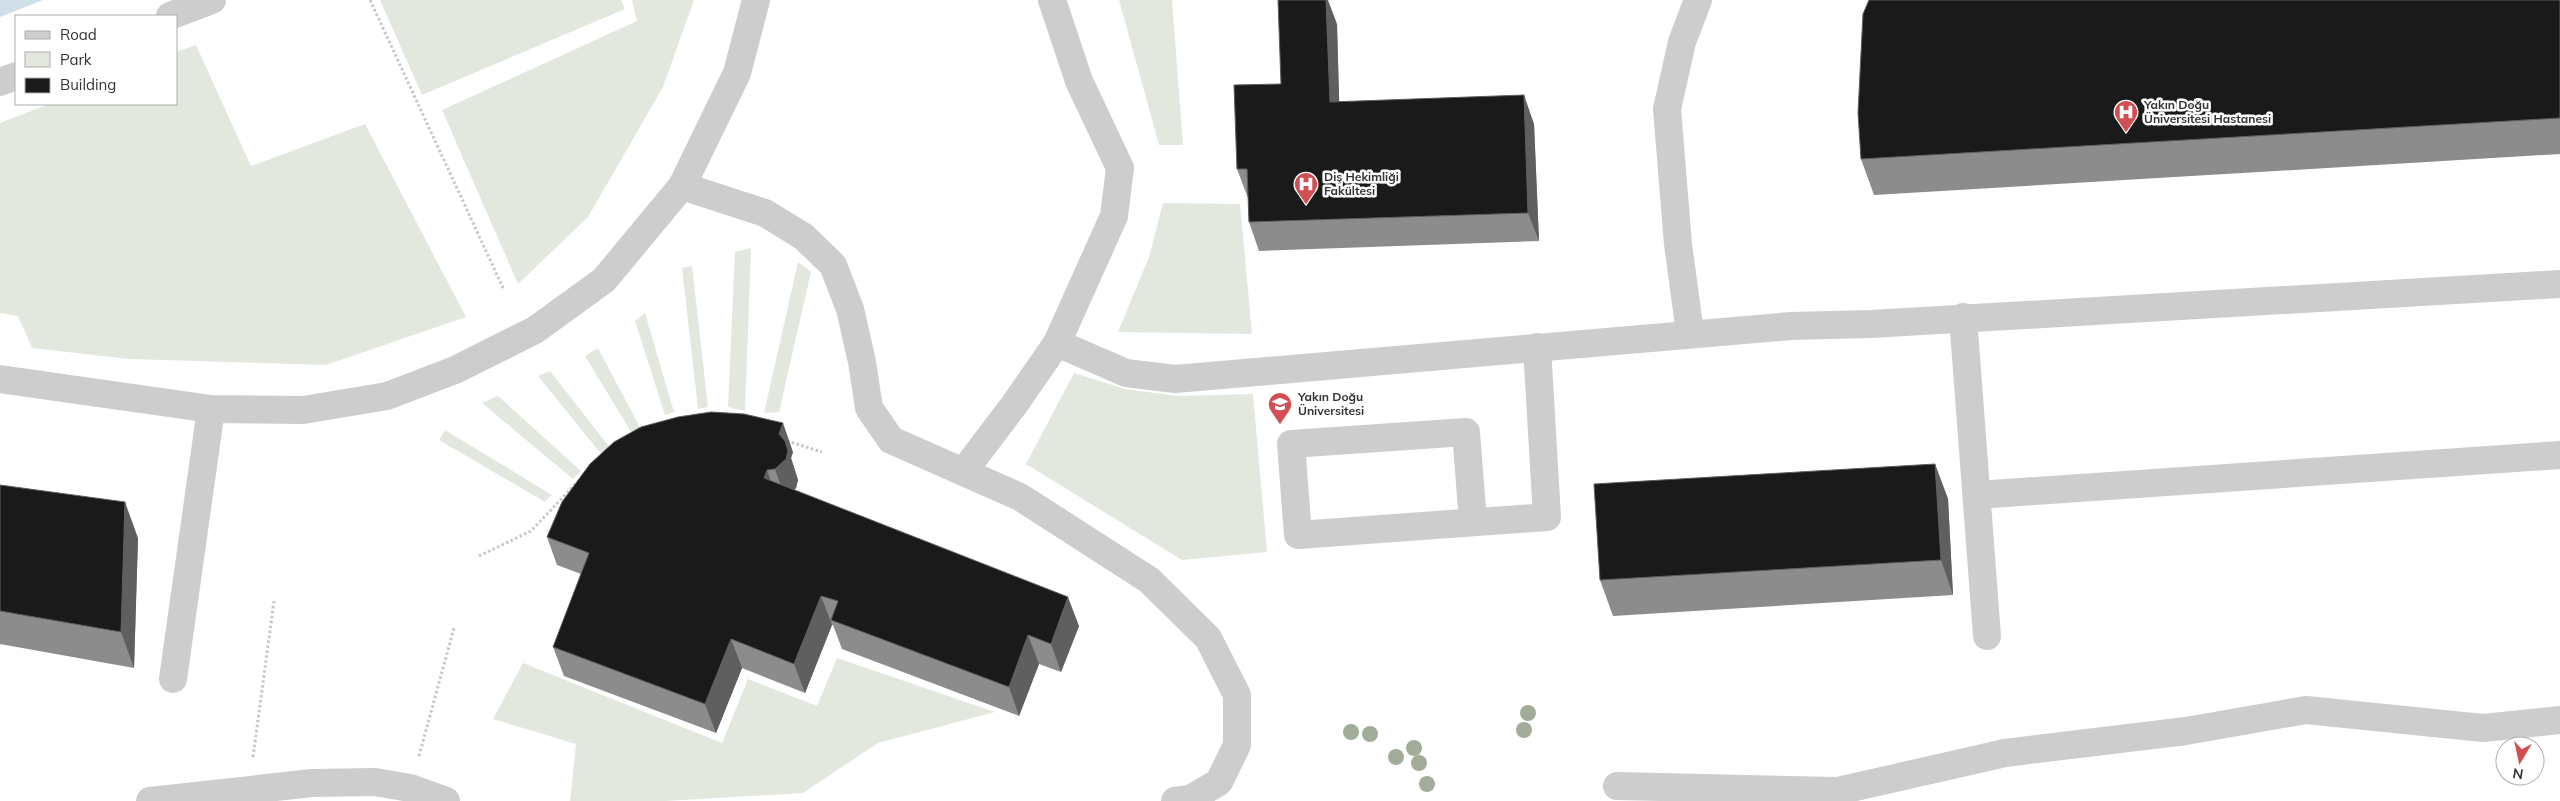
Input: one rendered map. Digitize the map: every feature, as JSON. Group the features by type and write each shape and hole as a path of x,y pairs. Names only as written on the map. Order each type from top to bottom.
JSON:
{"street":[{"path":"173,15 212,0"},
{"path":"0,379 211,408 303,410 387,396 455,370 535,330 604,280 682,186 737,73 756,0"},
{"path":"964,471 1014,405 1056,343 1114,216 1120,168 1079,81 1052,0"},
{"path":"1690,334 1678,244 1667,109 1682,42 1698,0"},
{"path":"0,82 15,76"},
{"path":"682,186 765,213 804,238 833,265 850,309 862,362 869,408 891,440 1020,497 1148,580 1208,638 1237,695 1238,745 1218,782 1190,799 1175,801"},
{"path":"1056,343 1126,373 1175,379 1690,334 2560,284"},
{"path":"1963,317 1987,636"},
{"path":"1473,522 1466,432 1291,444 1298,535 1547,517 1537,347"},
{"path":"173,679 211,408"},
{"path":"1977,495 2560,455"},
{"path":"1617,786 1838,791 2005,753 2186,731 2306,710 2483,728 2560,720"},
{"path":"150,801 312,783 375,782 410,788 446,801"}],"path":[{"path":"370,0 504,290"},
{"path":"778,438 822,452"},
{"path":"479,556 531,531 579,478 587,473"},
{"path":"248,789 274,601"},
{"path":"410,788 454,628"}],"green space":[{"path":"380,0 621,0 625,9 422,95"},
{"path":"632,0 694,0 663,87 588,217 518,284 442,110 637,21"},
{"path":"1119,0 1172,0 1183,145 1159,145"},
{"path":"196,45 251,166 365,124 466,317 326,365 129,359 32,348 18,316 0,313 0,123 46,105 178,105 178,51"},
{"path":"1163,203 1240,204 1252,334 1118,332 1149,257"},
{"path":"751,248 745,411 728,407 735,252"},
{"path":"798,262 811,272 779,412 764,413"},
{"path":"692,266 708,407 698,409 682,268"},
{"path":"645,313 674,412 665,415 635,321"},
{"path":"598,348 643,433 633,435 585,356"},
{"path":"550,371 611,449 602,455 538,376"},
{"path":"1074,373 1125,389 1178,396 1253,394 1267,552 1182,560 1026,464"},
{"path":"498,396 581,471 573,479 482,403"},
{"path":"445,430 552,495 545,502 439,440"},
{"path":"837,658 995,712 878,743 803,793 665,801 570,801 576,744 493,719 523,663 722,743 748,679 817,706"}],"shaded area":[{"path":"0,0 43,0 0,17"}],"building":[{"path":"1278,0 1326,0 1330,102 1524,95 1528,213 1249,222 1247,169 1237,169 1234,85 1281,84"},
{"path":"1869,0 2560,0 2560,118 1861,159 1858,113 1863,14"},
{"path":"711,412 744,414 783,423 779,434 785,441 788,451 786,459 775,469 767,470 764,478 1068,597 1051,644 1028,635 1009,687 831,620 838,601 821,596 794,664 731,639 705,704 553,647 589,553 547,537 562,502 590,464 614,442 641,427 678,417"},
{"path":"1935,464 1941,560 1600,580 1594,484"},
{"path":"0,485 125,502 121,632 0,611"}],"place":[{"name":"Yakın Doğu Üniversitesi Hastanesi","path":"2126,133"},
{"name":"Diş Hekimliği Fakültesi","path":"1306,205"},
{"name":"Yakın Doğu Üniversitesi","path":"1280,425"}]}
